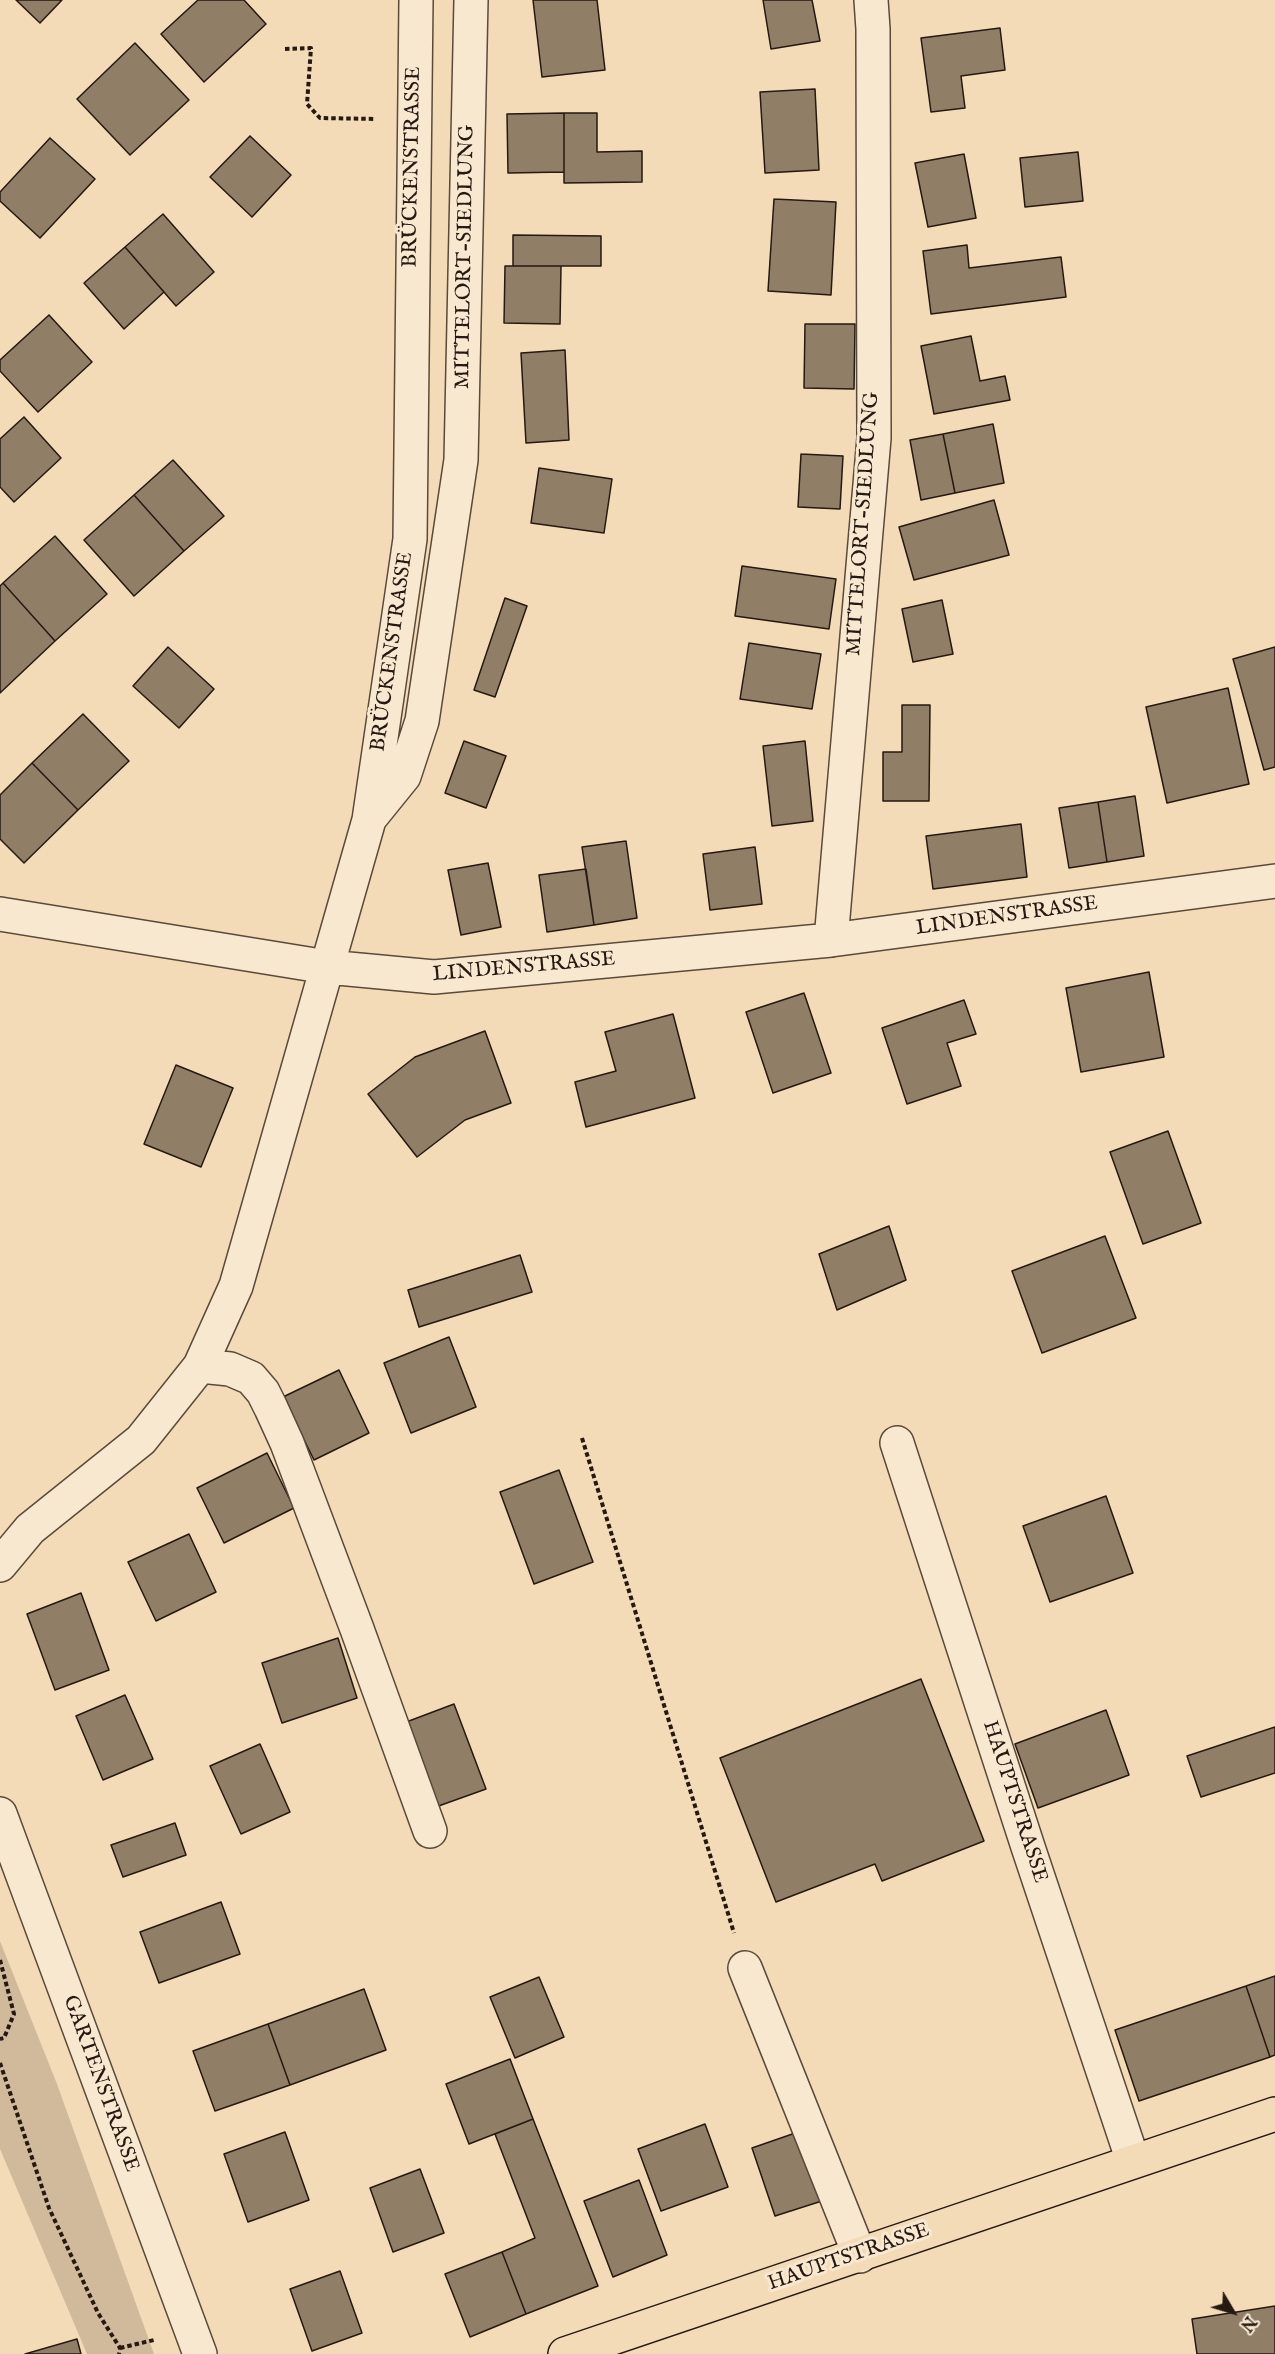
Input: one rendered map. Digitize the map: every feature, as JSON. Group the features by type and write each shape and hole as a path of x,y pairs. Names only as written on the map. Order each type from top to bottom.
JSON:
{"main road":[{"name":"HAUPTSTRASSE","path":"565,2354 1275,2114"}],"street":[{"name":"BRÜCKENSTRASSE","path":"327,967 369,819 410,539 416,0"},
{"name":"MITTELORT-SIEDLUNG","path":"369,819 404,776 422,721 460,460 471,0"},
{"name":"MITTELORT-SIEDLUNG","path":"831,940 874,438 871,0"},
{"name":"LINDENSTRASSE","path":"327,967 434,977 831,940 1275,881"},
{"path":"0,914 327,967 236,1286 200,1366 141,1440 30,1529 0,1565"},
{"path":"200,1366 230,1369 250,1378 263,1392 271,1408 287,1443 357,1629 430,1831"},
{"name":"HAUPTSTRASSE","path":"897,1443 1024,1836 1133,2161"},
{"name":"GARTENSTRASSE","path":"0,1814 200,2354"},
{"path":"745,1968 860,2256"}],"path":[{"path":"285,49 310,48 307,104 320,118 413,119"},
{"path":"582,1438 745,1968"},
{"path":"0,1960 14,2014 4,2038 0,2039"},
{"path":"0,2063 49,2208 98,2313 120,2348 119,2354"}],"shaded area":[{"path":"0,1941 57,2084 154,2354 87,2354 0,2149"}],"building":[{"path":"16,0 62,0 40,23"},
{"path":"198,0 244,0 266,24 204,82 161,34"},
{"path":"533,0 597,0 605,70 542,77"},
{"path":"763,0 812,0 820,41 771,49"},
{"path":"1000,28 1005,70 961,76 965,108 931,112 921,38"},
{"path":"135,43 189,100 130,155 77,99"},
{"path":"815,89 819,170 765,173 760,92"},
{"path":"564,113 564,172 508,173 507,114"},
{"path":"564,113 597,113 597,152 642,151 642,182 564,183"},
{"path":"250,136 291,175 252,217 210,177"},
{"path":"50,138 95,179 40,238 0,201 0,192"},
{"path":"1078,152 1083,201 1025,207 1020,158"},
{"path":"964,154 976,218 928,227 915,163"},
{"path":"774,199 836,202 831,295 768,291"},
{"path":"163,214 214,272 176,306 125,247"},
{"path":"513,235 601,236 601,266 513,266"},
{"path":"967,245 969,268 1061,257 1066,297 931,314 923,251"},
{"path":"125,247 164,292 124,329 84,283"},
{"path":"505,266 561,266 560,324 504,323"},
{"path":"49,315 92,362 38,412 0,371 0,360"},
{"path":"805,324 855,324 854,389 804,388"},
{"path":"971,336 980,381 1005,376 1010,400 934,414 921,346"},
{"path":"565,350 569,440 526,443 521,353"},
{"path":"24,417 61,458 14,502 0,487 0,439"},
{"path":"993,424 1004,483 955,493 943,434"},
{"path":"943,434 955,493 921,500 910,440"},
{"path":"801,454 843,456 840,509 798,507"},
{"path":"173,460 224,516 184,551 134,495"},
{"path":"539,468 612,479 604,533 531,523"},
{"path":"134,495 184,551 134,596 84,540"},
{"path":"994,500 1009,555 914,580 899,527"},
{"path":"55,536 107,594 55,641 3,583"},
{"path":"742,566 836,579 829,629 735,616"},
{"path":"3,583 55,641 0,693 0,586"},
{"path":"505,598 527,606 495,697 474,690"},
{"path":"942,600 953,654 913,662 902,609"},
{"path":"749,643 821,654 812,709 740,699"},
{"path":"168,647 214,689 179,728 133,686"},
{"path":"1275,647 1275,767 1264,770 1233,659"},
{"path":"1228,688 1249,784 1167,803 1146,707"},
{"path":"902,705 930,705 929,801 883,801 883,752 902,752"},
{"path":"83,714 129,761 78,810 32,763"},
{"path":"464,741 506,756 486,808 445,793"},
{"path":"805,741 813,821 772,826 763,746"},
{"path":"32,763 78,810 24,863 0,839 0,795"},
{"path":"1135,796 1144,856 1107,862 1098,802"},
{"path":"1098,802 1107,862 1069,868 1059,808"},
{"path":"1021,824 1027,877 933,889 926,836"},
{"path":"626,841 637,918 594,925 582,847"},
{"path":"755,847 762,904 710,910 703,854"},
{"path":"488,863 501,927 461,935 448,870"},
{"path":"586,869 594,925 547,932 539,875"},
{"path":"1149,972 1164,1057 1081,1072 1066,988"},
{"path":"804,993 831,1073 773,1093 746,1012"},
{"path":"964,1000 976,1034 947,1043 961,1086 907,1104 882,1028"},
{"path":"673,1014 695,1098 586,1127 575,1082 616,1071 605,1032"},
{"path":"485,1031 511,1103 465,1120 417,1157 368,1094 415,1057"},
{"path":"176,1065 233,1088 201,1167 144,1144"},
{"path":"1168,1131 1201,1223 1143,1244 1110,1152"},
{"path":"889,1226 906,1280 837,1310 819,1254"},
{"path":"1105,1236 1136,1318 1042,1353 1012,1271"},
{"path":"520,1255 532,1292 419,1327 408,1290"},
{"path":"449,1337 476,1407 411,1433 384,1363"},
{"path":"339,1370 369,1433 314,1460 283,1397"},
{"path":"267,1453 294,1508 224,1543 197,1488"},
{"path":"559,1470 593,1562 534,1584 500,1492"},
{"path":"1106,1496 1133,1573 1050,1602 1023,1526"},
{"path":"189,1534 216,1592 156,1621 128,1562"},
{"path":"81,1593 109,1670 55,1690 27,1614"},
{"path":"338,1638 357,1698 282,1723 262,1663"},
{"path":"921,1679 984,1841 882,1881 875,1864 776,1902 720,1758"},
{"path":"125,1695 153,1759 103,1780 76,1716"},
{"path":"454,1704 486,1789 433,1808 401,1724"},
{"path":"1106,1710 1129,1775 1038,1808 1015,1744"},
{"path":"1275,1727 1275,1773 1201,1797 1187,1756"},
{"path":"260,1744 290,1812 241,1834 210,1766"},
{"path":"175,1823 186,1855 123,1877 111,1845"},
{"path":"221,1902 240,1954 159,1983 140,1932"},
{"path":"1275,1976 1275,2055 1270,2057 1246,1986"},
{"path":"539,1977 564,2037 515,2058 490,1997"},
{"path":"1246,1986 1270,2057 1139,2101 1115,2030"},
{"path":"364,1989 386,2050 290,2085 268,2024"},
{"path":"268,2024 290,2085 215,2111 193,2051"},
{"path":"510,2059 533,2119 469,2144 446,2084"},
{"path":"533,2119 598,2286 526,2314 502,2252 535,2238 495,2134"},
{"path":"705,2124 728,2187 661,2211 638,2149"},
{"path":"801,2131 825,2200 775,2216 752,2148"},
{"path":"285,2132 309,2200 248,2222 224,2154"},
{"path":"420,2169 444,2233 393,2252 370,2188"},
{"path":"639,2180 667,2255 613,2277 584,2201"},
{"path":"502,2252 526,2314 470,2337 445,2274"},
{"path":"340,2271 362,2333 312,2351 290,2289"},
{"path":"1275,2306 1275,2354 1197,2354 1192,2319"},
{"path":"77,2339 81,2354 25,2354"}]}
